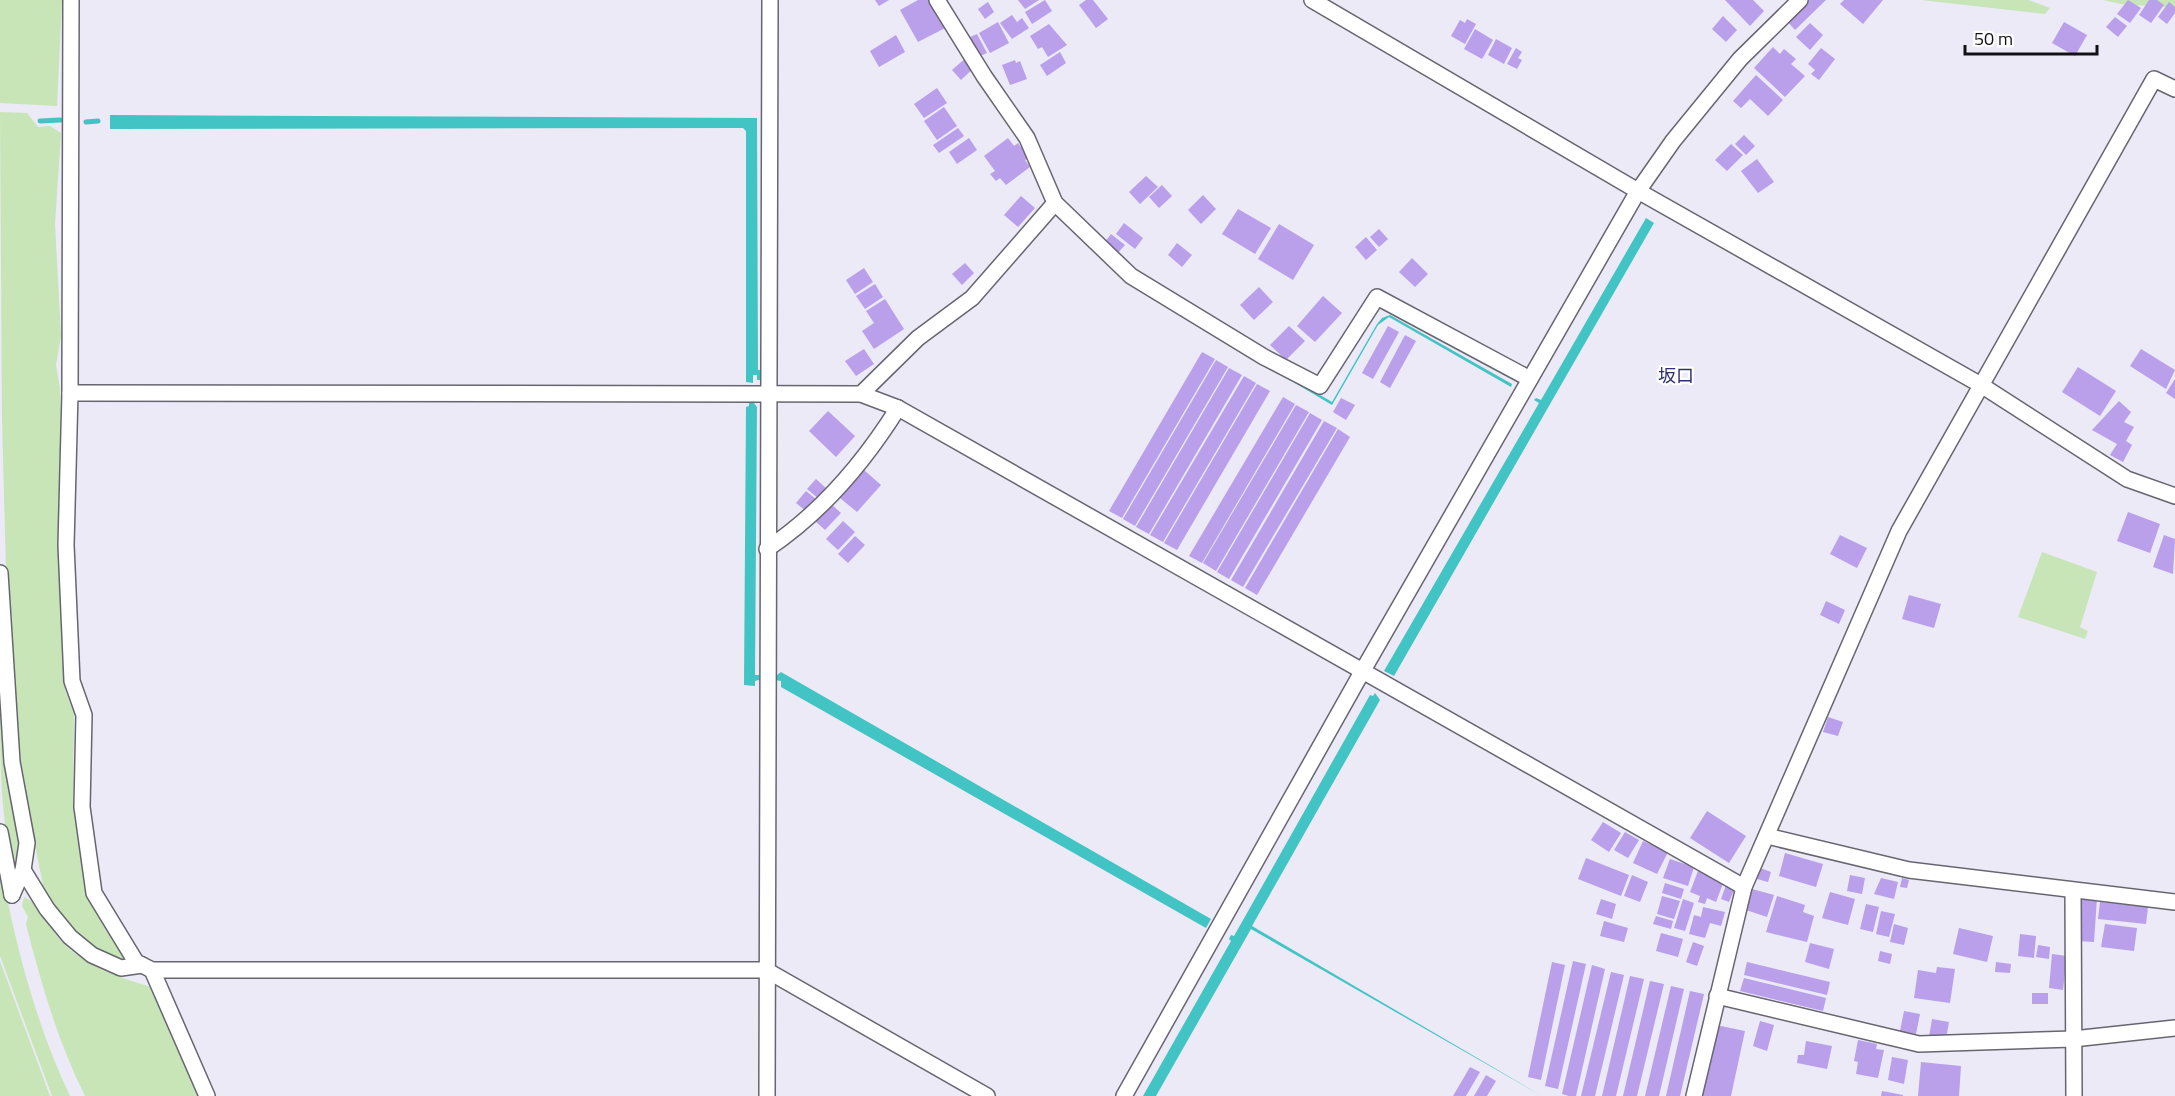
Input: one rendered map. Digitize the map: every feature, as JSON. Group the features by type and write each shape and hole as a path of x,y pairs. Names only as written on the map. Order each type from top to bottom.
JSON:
{"street":[{"path":"71,0 70,393 66,545 72,681 84,715 82,807 94,893 136,962 147,968 207,1096"},
{"path":"767,1096 766,549 770,0"},
{"path":"937,0 984,76 1027,138 1055,203 1131,276 1264,357 1320,386 1377,297 1530,379"},
{"path":"1312,0 1638,191 1981,385 2127,480 2175,496"},
{"path":"1124,1096 1362,672 1638,191 1673,141 1740,59 1800,0"},
{"path":"1694,1096 1744,887 1899,531 2154,79 2175,89"},
{"path":"861,394 918,338 972,298 1055,203"},
{"path":"70,393 768,392 861,394 898,408 1744,887"},
{"path":"766,549 799,527 823,504 879,439 898,408"},
{"path":"0,573 12,762 27,843 23,870 12,895 0,832"},
{"path":"1767,836 1910,870 2175,902"},
{"path":"23,870 47,909 70,937 92,955 121,968 766,970 987,1096"},
{"path":"2073,891 2074,1096"},
{"path":"1717,996 1919,1044 2073,1039 2175,1028"}],"green space":[{"path":"0,0 62,0 57,106 0,103"},
{"path":"1921,0 2029,0 2050,8 2045,14"},
{"path":"2103,0 2175,0 2175,8 2121,4"},
{"path":"0,112 27,113 38,127 50,126 61,133 55,224 61,336 56,365 60,388 65,690 74,713 73,802 86,895 122,954 123,959 117,961 83,941 45,895 20,771 9,686 2,419"},
{"path":"2042,552 2097,572 2080,627 2088,631 2085,639 2018,617"},
{"path":"0,709 7,773 19,836 20,852 16,859 13,858 5,826"},
{"path":"0,863 12,922 36,1011 70,1096 52,1096 0,956"},
{"path":"24,897 37,906 60,940 75,954 106,971 151,987 199,1096 85,1096 66,1055 44,990 26,924 28,917 22,906"},
{"path":"0,961 50,1096 0,1096"}],"water":[{"path":"110,115 757,118 758,370 761,370 761,380 757,380 757,375 753,375 753,383 746,382 746,131 743,128 110,129"},
{"path":"1058,214 1143,290 1332,402 1377,324 1382,318 1390,315 1512,384 1511,387 1389,317 1378,325 1332,405 1142,292 1056,216"},
{"path":"1646,218 1654,223 1394,676 1384,671 1539,403 1534,400 1536,398 1541,400"},
{"path":"749,403 754,403 757,407 755,675 759,675 759,680 755,681 755,686 744,685 746,407"},
{"path":"774,670 777,670 777,675 781,672 1211,919 1206,928 781,687 781,681 775,680"},
{"path":"1375,693 1380,700 1252,926 1542,1096 1251,929 1156,1096 1143,1096 1231,941 1229,939 1231,935 1234,936 1370,695 1373,696"}],"building":[{"path":"875,0 889,0 879,6"},
{"path":"918,0 929,0 945,28 918,42 900,10"},
{"path":"1018,0 1039,0 1025,9"},
{"path":"1045,0 1052,11 1032,24 1025,12"},
{"path":"1086,0 1093,0 1108,19 1096,28 1079,5"},
{"path":"1725,0 1753,0 1764,11 1750,26"},
{"path":"1809,0 1826,0 1795,30 1787,21"},
{"path":"1844,0 1883,0 1863,24 1840,4"},
{"path":"2128,0 2141,8 2130,23 2117,14"},
{"path":"2149,0 2157,0 2164,5 2151,23 2139,15"},
{"path":"988,2 994,12 985,19 978,9"},
{"path":"2169,2 2175,7 2175,13 2167,24 2158,17"},
{"path":"1012,15 1017,22 1022,18 1029,28 1012,39 1000,23"},
{"path":"1723,16 1737,30 1726,42 1712,29"},
{"path":"2115,17 2127,26 2118,37 2106,27"},
{"path":"1467,19 1476,24 1465,44 1451,36 1460,20 1465,23"},
{"path":"998,22 1009,43 990,53 979,33"},
{"path":"2064,22 2087,35 2075,56 2052,43"},
{"path":"1810,23 1823,35 1810,50 1796,37"},
{"path":"1049,24 1067,45 1048,57 1042,47 1038,49 1030,36"},
{"path":"1475,29 1493,40 1482,59 1464,49"},
{"path":"977,34 987,53 980,56 970,37"},
{"path":"896,35 905,52 879,67 870,51"},
{"path":"1496,39 1512,48 1504,64 1488,55"},
{"path":"1773,47 1780,54 1784,49 1796,59 1791,64 1805,76 1785,97 1754,68"},
{"path":"1516,48 1522,52 1518,58 1522,60 1517,69 1507,64"},
{"path":"1821,48 1835,59 1819,80 1811,74 1815,70 1808,64"},
{"path":"1060,52 1066,63 1047,76 1040,65"},
{"path":"967,57 975,67 961,80 952,70"},
{"path":"1015,60 1016,63 1020,61 1027,79 1010,85 1002,65"},
{"path":"1756,75 1783,100 1768,116 1750,99 1741,108 1733,101"},
{"path":"937,88 947,103 924,118 914,104"},
{"path":"944,107 957,126 937,140 924,121"},
{"path":"958,128 964,136 939,153 933,145"},
{"path":"1744,135 1755,146 1746,155 1735,144"},
{"path":"969,138 977,150 957,164 949,152"},
{"path":"1008,138 1014,146 1018,143 1029,158 1025,160 1030,167 1006,185 1000,178 996,181 990,174 995,171 984,156"},
{"path":"1731,144 1743,155 1727,171 1715,160"},
{"path":"1757,159 1774,182 1758,193 1741,171"},
{"path":"1146,176 1158,187 1140,204 1129,192"},
{"path":"1162,185 1172,196 1159,208 1149,197"},
{"path":"1203,195 1216,209 1201,224 1188,210"},
{"path":"1021,196 1035,208 1018,227 1004,215"},
{"path":"1238,209 1271,228 1255,254 1222,234"},
{"path":"1124,223 1143,238 1135,249 1116,234"},
{"path":"1279,224 1314,245 1293,280 1258,259"},
{"path":"1379,229 1388,239 1379,247 1370,237"},
{"path":"1111,234 1125,245 1117,254 1104,243"},
{"path":"1366,237 1377,250 1366,260 1355,247"},
{"path":"1177,243 1192,255 1182,267 1168,255"},
{"path":"1412,258 1428,274 1415,287 1399,272"},
{"path":"965,263 974,273 962,285 952,274"},
{"path":"864,268 873,282 855,294 846,280"},
{"path":"875,284 883,297 865,309 856,296"},
{"path":"1259,287 1273,302 1254,320 1240,305"},
{"path":"1323,296 1342,313 1315,342 1297,326"},
{"path":"885,299 904,329 874,349 862,331 874,323 866,311"},
{"path":"1289,326 1305,341 1286,360 1270,345"},
{"path":"1388,326 1399,332 1373,379 1362,373"},
{"path":"1405,335 1416,341 1390,388 1380,382"},
{"path":"864,349 874,364 856,376 845,361"},
{"path":"2141,349 2175,370 2166,389 2130,366"},
{"path":"1202,352 1215,359 1122,518 1109,511"},
{"path":"1216,360 1228,367 1135,526 1123,519"},
{"path":"2078,367 2116,391 2100,416 2062,392"},
{"path":"1229,368 1242,375 1149,534 1136,527"},
{"path":"1244,376 1256,383 1163,542 1150,535"},
{"path":"2175,379 2175,399 2166,393"},
{"path":"1257,384 1270,391 1177,550 1164,543"},
{"path":"1283,397 1295,404 1202,563 1189,556"},
{"path":"1341,398 1355,405 1346,420 1333,412"},
{"path":"2119,401 2131,412 2124,422 2134,427 2126,441 2132,445 2123,462 2110,455 2117,444 2092,430"},
{"path":"1296,405 1309,412 1216,571 1203,563"},
{"path":"828,411 855,436 836,457 809,431"},
{"path":"1310,413 1322,420 1229,579 1217,572"},
{"path":"1324,421 1337,428 1243,587 1231,580"},
{"path":"1338,429 1350,437 1257,595 1245,588"},
{"path":"864,470 881,485 857,512 840,498"},
{"path":"816,479 827,489 819,499 807,489"},
{"path":"806,491 817,500 807,512 796,503"},
{"path":"830,503 841,513 825,530 814,520"},
{"path":"2128,512 2160,524 2150,553 2117,541"},
{"path":"843,521 855,532 838,550 826,539"},
{"path":"1840,535 1867,548 1857,568 1830,554"},
{"path":"2164,535 2175,539 2173,574 2153,567"},
{"path":"855,536 865,545 848,563 838,554"},
{"path":"1909,595 1941,604 1934,628 1902,619"},
{"path":"1826,601 1845,610 1839,624 1820,615"},
{"path":"1828,717 1843,722 1838,736 1823,732"},
{"path":"1707,811 1746,836 1729,863 1690,838"},
{"path":"1603,822 1621,833 1609,852 1591,840"},
{"path":"1625,832 1639,840 1628,858 1614,850"},
{"path":"1643,841 1668,852 1657,874 1633,863"},
{"path":"1785,853 1823,864 1816,887 1779,876"},
{"path":"1586,858 1629,875 1621,896 1578,879"},
{"path":"1670,859 1694,867 1688,886 1663,878"},
{"path":"1760,868 1771,872 1768,882 1757,879"},
{"path":"1698,871 1724,881 1716,902 1707,898 1705,904 1698,902 1700,896 1690,892"},
{"path":"1632,875 1648,882 1640,902 1624,896"},
{"path":"1850,875 1865,878 1862,894 1847,891"},
{"path":"1881,878 1898,882 1894,899 1874,894"},
{"path":"1902,878 1909,880 1907,888 1900,887"},
{"path":"1665,883 1684,889 1681,899 1662,893"},
{"path":"1726,885 1735,888 1729,902 1721,899"},
{"path":"1752,889 1774,895 1767,917 1746,910"},
{"path":"1830,892 1855,899 1848,925 1822,918"},
{"path":"1662,896 1680,901 1674,919 1657,914"},
{"path":"1777,896 1805,905 1803,912 1814,916 1807,942 1766,932"},
{"path":"2080,897 2097,898 2094,942 2076,941"},
{"path":"1601,899 1616,904 1612,919 1596,914"},
{"path":"1683,899 1694,903 1685,931 1674,928"},
{"path":"2100,902 2148,907 2146,924 2098,919"},
{"path":"1866,904 1879,907 1873,932 1860,929"},
{"path":"1703,907 1725,912 1721,926 1710,923 1705,938 1689,934 1694,915 1701,917"},
{"path":"1881,911 1895,914 1889,937 1876,934"},
{"path":"1656,916 1673,921 1671,929 1653,924"},
{"path":"1604,921 1628,928 1624,942 1600,936"},
{"path":"1894,924 1908,928 1904,945 1890,942"},
{"path":"2105,924 2137,928 2134,951 2101,947"},
{"path":"1959,928 1993,936 1987,962 1953,954"},
{"path":"1661,933 1683,939 1678,957 1656,951"},
{"path":"2020,934 2036,936 2034,958 2018,956"},
{"path":"1693,942 1704,946 1697,966 1686,962"},
{"path":"1810,943 1834,949 1829,969 1805,962"},
{"path":"2038,945 2050,947 2049,959 2036,957"},
{"path":"1880,951 1892,954 1890,964 1878,961"},
{"path":"2052,954 2067,956 2063,990 2049,988"},
{"path":"1573,961 1586,964 1558,1089 1545,1086"},
{"path":"1552,962 1565,965 1541,1080 1528,1077"},
{"path":"1747,962 1830,982 1827,995 1744,975"},
{"path":"1996,962 2011,964 2010,973 1995,972"},
{"path":"1592,965 1605,969 1576,1096 1569,1096 1562,1094"},
{"path":"1937,967 1955,969 1950,1003 1914,998 1918,970 1936,973"},
{"path":"1611,972 1624,975 1595,1096 1581,1096"},
{"path":"1630,976 1644,979 1616,1096 1602,1096"},
{"path":"1744,978 1826,998 1823,1011 1740,991"},
{"path":"1650,981 1664,984 1637,1096 1623,1096"},
{"path":"1671,986 1684,989 1659,1096 1645,1096"},
{"path":"1690,991 1704,994 1680,1096 1666,1096"},
{"path":"2032,993 2048,993 2048,1004 2032,1004"},
{"path":"1904,1011 1920,1014 1916,1034 1900,1031"},
{"path":"1932,1019 1949,1022 1946,1039 1929,1037"},
{"path":"1760,1021 1774,1025 1767,1051 1753,1046"},
{"path":"1716,1025 1745,1031 1731,1096 1700,1096"},
{"path":"1858,1040 1877,1044 1876,1049 1884,1050 1878,1078 1856,1074 1858,1062 1854,1061"},
{"path":"1806,1041 1832,1046 1827,1069 1797,1063 1798,1055 1804,1055"},
{"path":"1892,1057 1908,1060 1904,1084 1888,1080"},
{"path":"1921,1062 1961,1066 1959,1096 1918,1096"},
{"path":"1470,1067 1480,1072 1466,1096 1453,1096"},
{"path":"1486,1075 1496,1081 1487,1096 1474,1096"},
{"path":"1882,1091 1903,1095 1903,1096 1881,1096"}],"waterway":[{"path":"40,121 60,120"},
{"path":"86,122 98,121"}],"district":[{"name":"坂口","path":"1676,375"}]}
